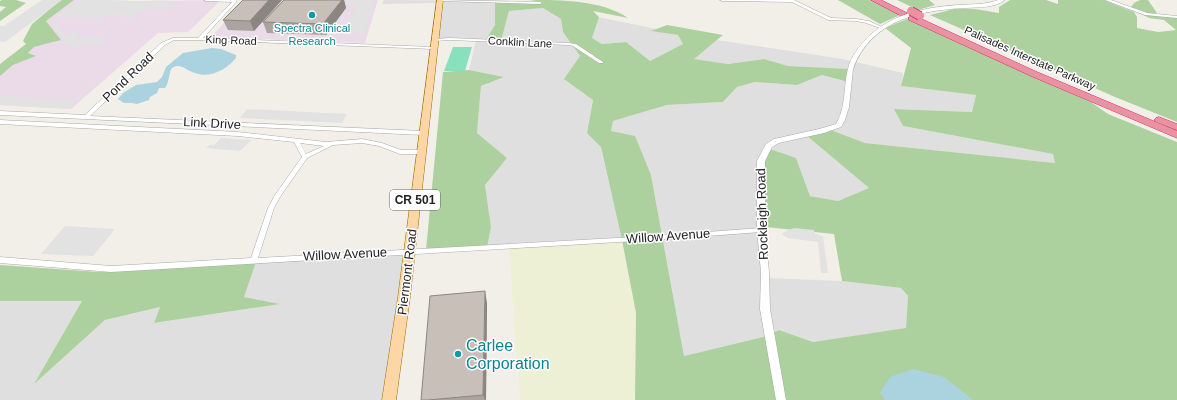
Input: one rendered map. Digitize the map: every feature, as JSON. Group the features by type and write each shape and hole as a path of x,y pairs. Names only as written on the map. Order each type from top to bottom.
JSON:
{"highway":[{"name":"Palisades Interstate Parkway","path":"875,0 1177,127"},
{"name":"Palisades Interstate Parkway","path":"888,0 912,15 1034,74 1177,136"}],"main road":[{"name":"Piermont Road","path":"389,400 410,250 440,0"}],"street":[{"path":"199,39 235,1 206,0"},
{"path":"440,0 540,3"},
{"path":"722,0 792,1 830,19 856,20 880,27 903,17 926,11 988,5 1002,0"},
{"path":"1108,0 1146,14 1177,17"},
{"name":"Rockleigh Road","path":"781,400 765,309 765,272 761,230 761,161 769,146 777,141 821,131 839,125 844,115 849,77 853,61 866,42 880,27"},
{"name":"King Road","path":"173,40 199,39 434,44"},
{"name":"Pond Road","path":"86,117 158,48 173,40"},
{"name":"Conklin Lane","path":"434,44 569,44 601,62"},
{"name":"Link Drive","path":"0,113 423,133"},
{"path":"0,122 238,134 320,144 334,144 362,140 380,144 400,152 421,152"},
{"path":"296,140 305,157"},
{"path":"254,259 274,202 284,184 305,157 334,144"},
{"name":"Willow Avenue","path":"0,260 111,269 410,250 654,238 761,230"}],"shaded area":[{"path":"42,0 62,0 5,42 0,41 0,26 4,26"},
{"path":"74,0 221,0 188,32 158,33 71,109 0,105 0,76 13,65 35,56 28,53 34,47 61,40 46,21"},
{"path":"83,0 178,3 169,10 143,9 132,18 123,18 126,15 107,14 101,18 57,17 77,2"},
{"path":"245,0 378,0 365,43 211,37"},
{"path":"334,0 373,0 365,33 340,32 358,6 332,5"},
{"path":"384,0 524,1 524,3 495,3 495,25 486,40 501,41 509,11 543,8 561,19 563,32 580,56 565,79 593,100 587,132 601,147 622,240 487,248 491,227 485,185 507,158 477,133 481,86 503,77 469,70 476,40 435,40 440,3 382,4"},
{"path":"598,17 657,29 652,31 678,35 683,44 650,61 626,42 602,44 592,38"},
{"path":"55,22 65,35 75,32 79,37 106,39 101,45 85,44 75,48 65,43 50,23"},
{"path":"717,40 843,59 903,73 902,86 976,95 972,112 895,109 903,126 1053,154 1055,163 865,143 831,130 807,135 869,188 838,201 810,196 796,158 764,151 765,278 842,281 901,288 908,296 906,329 813,342 779,330 767,336 684,356 651,175 611,131 613,121 667,105 723,102 737,87 755,82 797,85 822,75 847,82 850,69 788,66 764,59 728,64 693,59"},
{"path":"0,96 77,100 67,109 0,105"},
{"path":"247,109 347,114 342,123 240,118"},
{"path":"221,138 251,140 240,151 206,148 209,145 214,145"},
{"path":"65,226 115,229 93,256 41,254"},
{"path":"794,228 814,230 815,234 823,236 828,273 821,273 818,242 788,238 783,235 782,233"},
{"path":"410,250 389,400 0,400 0,301 82,301 35,382 105,320 160,307 154,323 279,304 244,297 254,259"}],"green space":[{"path":"16,0 26,3 0,21 0,12 6,7 0,6 0,1"},
{"path":"61,0 74,0 46,21 61,40 34,47 28,53 36,56 13,65 0,76 0,64 26,44 23,41 32,24"},
{"path":"530,0 581,2 594,4 618,12 628,18 593,11 599,17 592,38 602,44 626,42 650,61 683,44 678,35 651,31 667,25 723,35 694,59 728,64 764,59 788,66 851,69 848,82 822,75 797,85 755,82 737,87 723,102 667,105 613,121 611,131 635,136 651,175 684,356 767,336 779,330 813,342 906,328 908,296 901,288 842,281 834,234 765,227 761,164 770,149 796,158 810,196 838,201 869,188 806,135 831,130 865,143 1055,163 1053,154 903,126 894,109 972,112 976,95 901,86 911,48 885,28 907,19 1091,102 1108,114 1177,142 1177,400 635,400 636,313 622,240 601,147 587,133 593,100 564,79 580,56 563,32 561,19 543,8 509,11 501,41 485,41 495,25 495,3 533,4 542,2"},
{"path":"838,0 869,0 900,15 880,24"},
{"path":"897,0 929,0 935,5 918,10"},
{"path":"1010,0 1046,0 1058,4 1058,0 1103,0 1134,12 1137,17 1137,28 1158,32 1176,30 1164,20 1149,18 1139,13 1177,18 1177,122 1115,97 930,15 954,9 975,9 999,13 999,7"},
{"path":"1140,0 1148,0 1157,13 1148,13 1131,7 1134,3"},
{"path":"453,47 472,47 465,71 444,71"},
{"path":"469,70 504,77 481,86 477,133 507,158 485,185 491,227 487,248 426,250 443,72"},
{"path":"622,240 636,313 635,400 520,400 509,247"},
{"path":"257,259 244,297 280,304 154,323 160,307 105,320 34,384 82,301 0,301 0,265 99,272"}],"water":[{"path":"212,48 221,49 236,55 236,58 228,66 218,72 206,75 195,73 181,66 175,66 171,69 165,88 159,88 157,93 150,97 149,100 137,104 124,103 118,99 123,93 136,85 157,82 162,77 166,67 183,53"},
{"path":"913,369 944,377 973,400 885,400 880,393 890,377"}],"building":[{"path":"243,0 269,0 250,21 223,20"},
{"path":"284,0 342,0 323,24 263,22"},
{"name":"Carlee Corporation","path":"485,291 483,395 421,400 430,296"}],"place":[{"name":"Spectra Clinical Research","path":"312,15"},
{"name":"Carlee Corporation","path":"458,354"}]}
